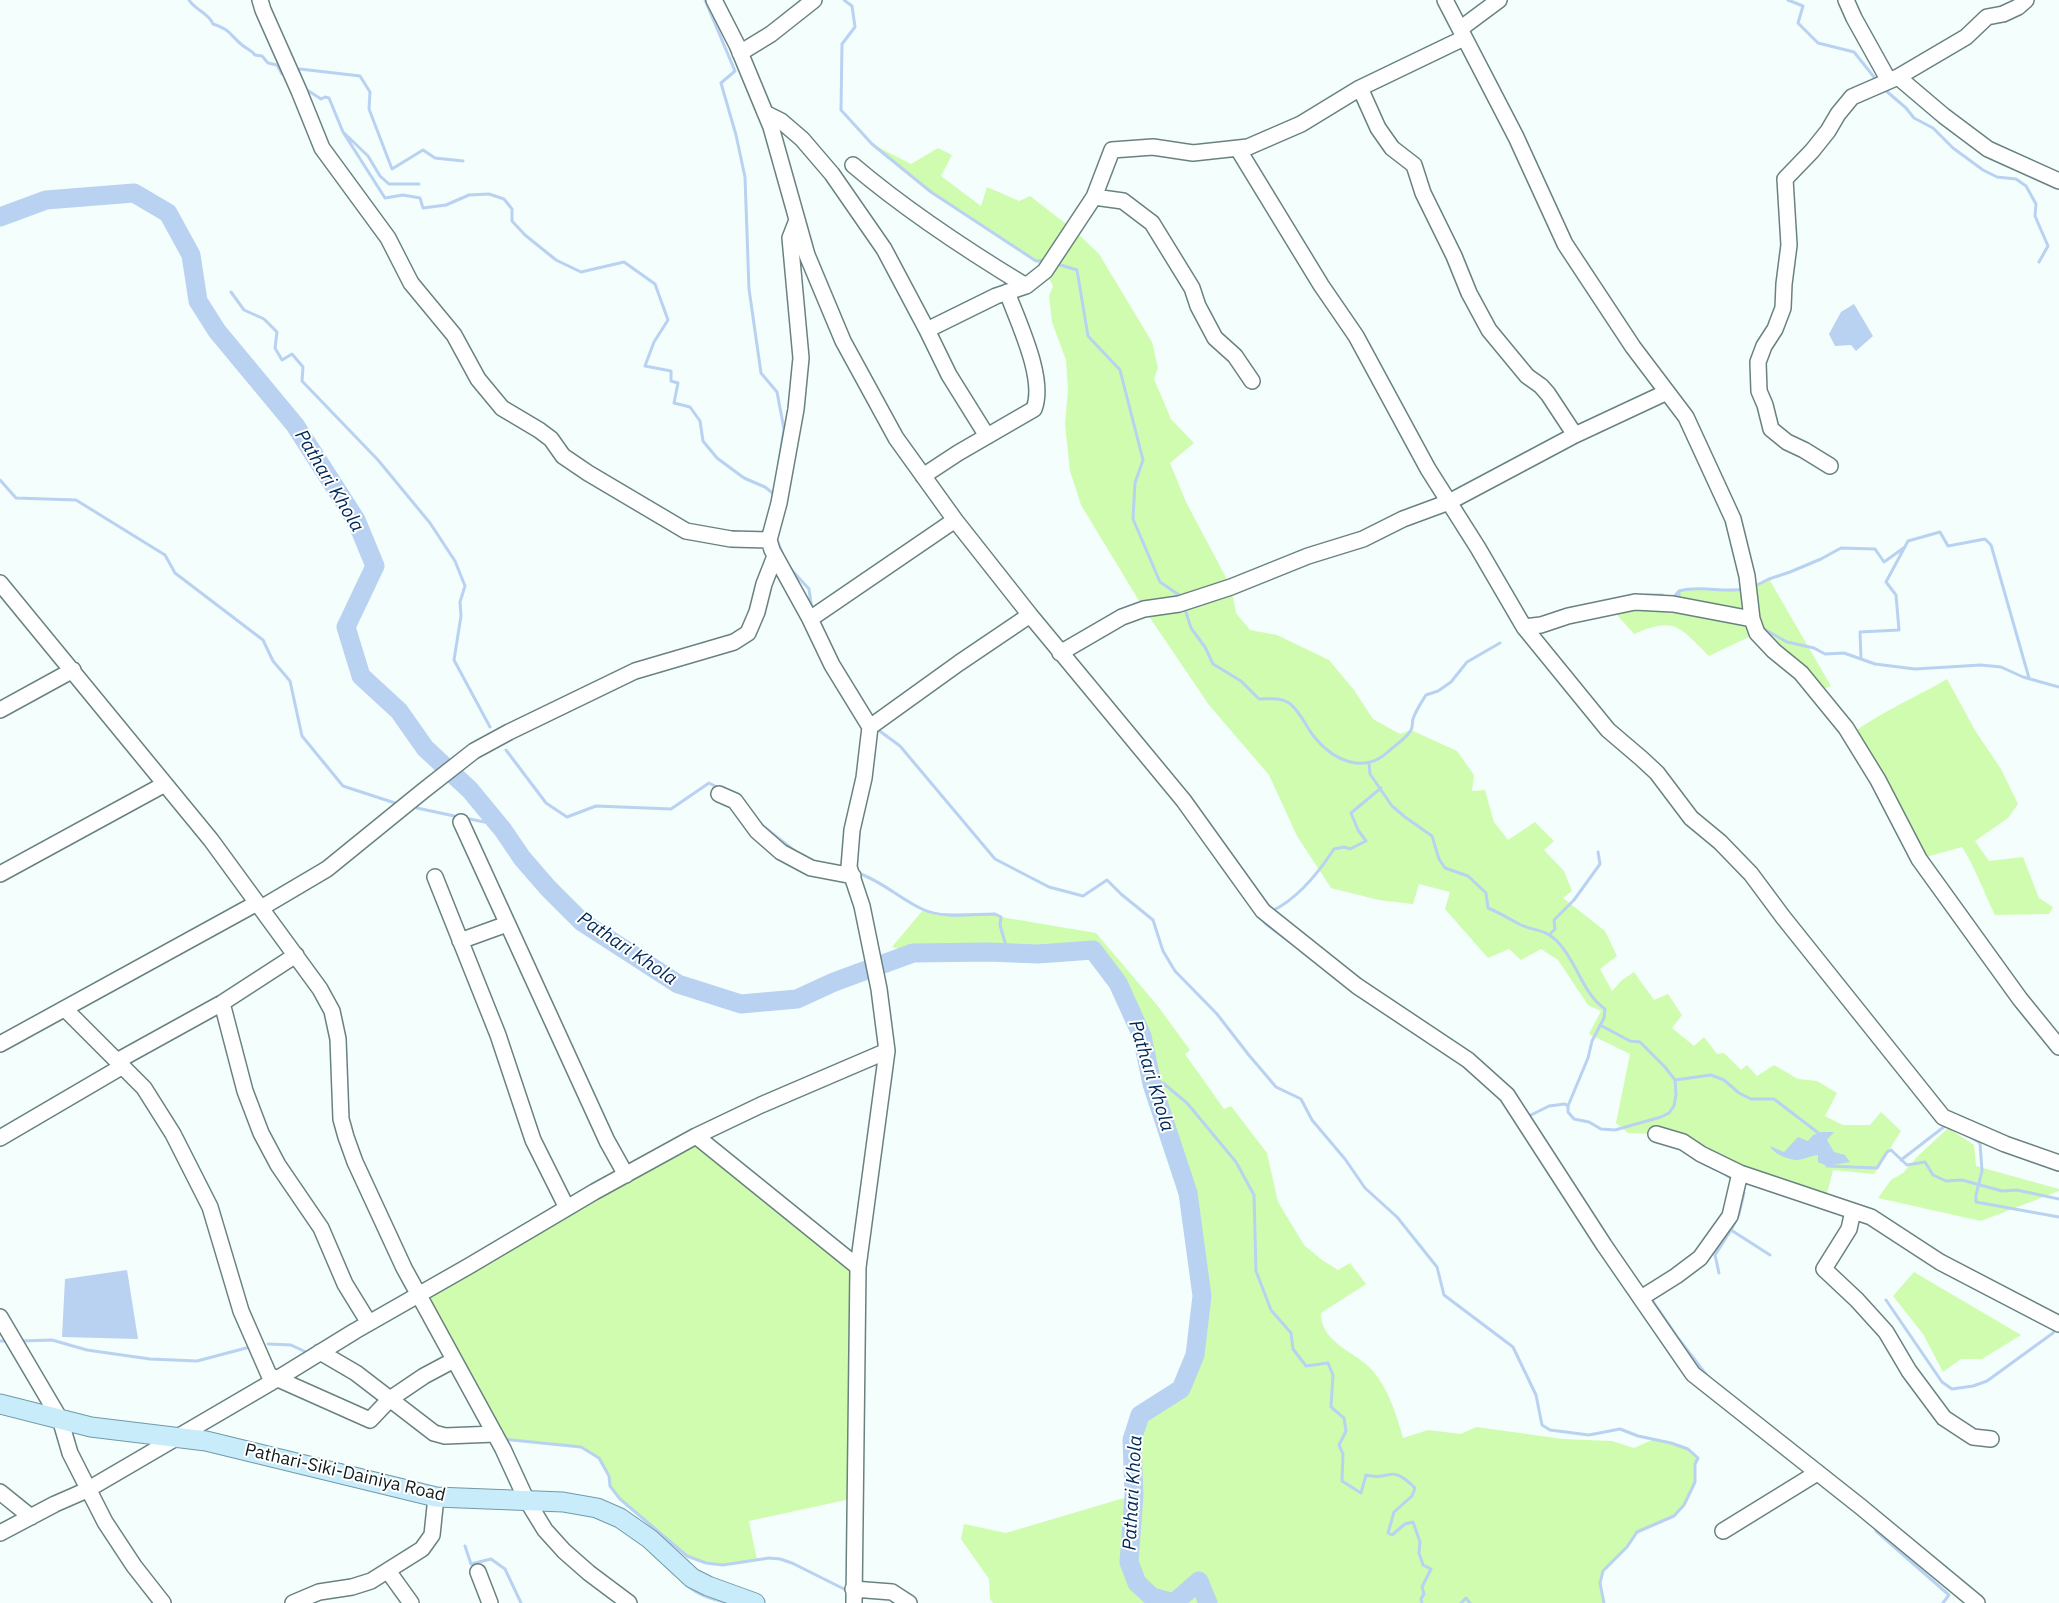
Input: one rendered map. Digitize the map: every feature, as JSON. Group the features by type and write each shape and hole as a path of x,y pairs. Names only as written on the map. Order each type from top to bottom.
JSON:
{"main road":[{"name":"Pathari-Siki-Dainiya Road","path":"0,1404 91,1427 206,1441 436,1497 526,1499 563,1502 597,1508 620,1518 650,1539 692,1578 708,1586 755,1603"}],"street":[{"path":"260,0 322,148 388,238 411,283 454,336 478,379 502,408 539,430 550,439 563,456 588,473 686,531 731,539 769,540"},
{"path":"714,0 740,53 765,113 808,255 844,340 896,438 955,520 1060,653 1184,801 1263,911 1357,986 1468,1060 1507,1095 1640,1298 1693,1374 1977,1603"},
{"path":"740,53 771,34 814,0"},
{"path":"1445,0 1516,137 1565,244 1633,347 1686,417 1733,519 1747,576 1752,619 1757,633 1774,651 1801,673 1846,728 1878,780 1919,859 2020,998 2059,1047"},
{"path":"927,330 1007,292 1026,286 1045,271 1094,197 1112,150 1153,147 1193,153 1238,149 1261,142 1301,124 1360,88 1462,34 1499,0"},
{"path":"1846,0 1854,18 1893,79 1988,149 2059,181"},
{"path":"1830,466 1787,442 1771,429 1759,391 1758,362 1764,346 1776,328 1783,308 1784,284 1790,245 1784,179 1828,131 1838,114 1852,97 1893,79 1966,37 1987,18 2003,14 2018,7 2026,0"},
{"path":"1360,88 1378,128 1392,148 1414,165 1423,193 1454,256 1469,293 1489,330 1526,376 1542,386 1575,435"},
{"path":"765,113 781,121 802,138 832,174 884,249 949,375 987,436"},
{"path":"1238,149 1321,285 1356,336 1428,469 1524,626 1608,730 1648,764 1691,818 1720,842 1751,874 1812,954 1943,1117 2005,1144 2059,1163"},
{"path":"853,165 932,227 1026,286"},
{"path":"1094,197 1123,201 1152,223 1192,288 1198,306 1214,338 1235,356 1252,382"},
{"path":"797,220 790,238 801,358 796,409 779,503 769,540 775,556 810,619 832,665 870,728 864,778 852,830 849,867 862,906 878,989 887,1051 858,1267 854,1596 892,1592 909,1603"},
{"path":"923,476 1034,409 1037,403 1038,392 1034,365 1007,292"},
{"path":"1060,653 1122,617 1144,610 1182,603 1308,556 1363,539 1403,519 1448,502 1575,435 1667,392"},
{"path":"810,619 955,520"},
{"path":"0,1044 327,869 474,751 635,671 734,642 748,632 758,612 764,584 775,556"},
{"path":"0,583 211,840 320,989 332,1011 338,1039 341,1119 346,1137 354,1162 418,1296 503,1449 526,1499 545,1530 589,1574 630,1603"},
{"path":"1524,626 1541,625 1568,616 1635,602 1673,604 1752,619"},
{"path":"870,728 959,663 1030,615"},
{"path":"0,710 72,670"},
{"path":"0,874 165,784"},
{"path":"719,794 735,801 757,831 781,852 811,868 852,876"},
{"path":"461,822 607,1141 626,1175"},
{"path":"435,877 498,1035 533,1140 567,1208"},
{"path":"460,941 508,924"},
{"path":"0,1138 296,955"},
{"path":"222,1002 246,1091 261,1133 278,1165 321,1228 345,1284 369,1323"},
{"path":"65,1009 144,1088 160,1111 210,1207 241,1311 266,1370 277,1379 370,1420 390,1398 424,1376 454,1360"},
{"path":"0,1533 87,1490 369,1323 567,1208 696,1136 760,1105 887,1051"},
{"path":"1656,1134 1683,1142 1701,1154 1740,1173 1871,1217 1940,1262 2059,1324"},
{"path":"696,1136 858,1267"},
{"path":"1640,1298 1676,1276 1700,1258 1730,1216 1740,1173"},
{"path":"1853,1210 1849,1228 1824,1269 1857,1300 1886,1332 1910,1371 1944,1418 1973,1437 1991,1439"},
{"path":"0,1316 60,1420 70,1453 87,1490 134,1566 163,1603"},
{"path":"320,1352 356,1373 434,1433 445,1436 495,1434"},
{"path":"1723,1531 1817,1473"},
{"path":"0,1492 31,1517"},
{"path":"293,1603 320,1592 352,1587 371,1581 422,1549 432,1534 436,1497"},
{"path":"388,1571 407,1602"},
{"path":"478,1572 490,1603"}],"green space":[{"path":"872,144 911,164 938,148 952,155 941,176 981,206 987,187 1019,201 1030,196 1074,230 1099,254 1152,342 1158,368 1154,379 1171,419 1194,443 1170,463 1186,502 1231,587 1236,613 1250,630 1277,635 1329,660 1354,690 1373,719 1400,734 1411,730 1457,751 1474,775 1472,791 1485,790 1494,822 1508,840 1535,822 1554,841 1544,850 1564,871 1572,891 1563,898 1605,931 1617,956 1600,969 1612,991 1622,980 1634,972 1654,1000 1668,994 1682,1015 1672,1028 1694,1046 1704,1037 1717,1054 1724,1053 1741,1070 1747,1065 1757,1076 1774,1065 1798,1079 1817,1081 1837,1093 1825,1116 1843,1125 1870,1125 1881,1112 1901,1131 1874,1174 1833,1170 1825,1201 1656,1134 1628,1133 1616,1123 1630,1054 1589,1034 1601,1011 1588,1005 1558,960 1541,949 1521,960 1509,949 1488,958 1445,909 1450,892 1419,884 1413,904 1379,900 1331,888 1297,836 1269,775 1209,705 1144,609 1081,505 1070,471 1065,424 1068,390 1066,360 1052,322 1049,296 1053,286 1045,271 1036,261 931,192"},
{"path":"1769,579 1831,686 1817,692 1757,633 1709,656 1691,638 1676,627 1668,625 1659,626 1634,634 1610,607 1679,605 1679,591 1688,589 1746,590"},
{"path":"1947,679 1976,732 2001,769 2018,804 2008,818 1975,841 1989,861 2023,857 2039,898 2053,907 2049,914 1995,915 1976,872 1962,847 1919,859 1850,735 1885,712"},
{"path":"923,910 942,913 991,914 1096,933 1157,1005 1190,1050 1185,1054 1224,1109 1231,1106 1267,1153 1278,1202 1304,1245 1338,1270 1350,1263 1366,1284 1321,1313 1322,1323 1326,1332 1333,1340 1366,1364 1379,1378 1398,1420 1403,1438 1428,1430 1461,1434 1476,1427 1563,1439 1612,1441 1634,1448 1654,1439 1688,1449 1698,1458 1695,1464 1695,1482 1684,1505 1674,1516 1637,1532 1627,1547 1603,1571 1600,1583 1604,1603 993,1603 990,1599 989,1579 961,1539 964,1524 1006,1533 1134,1495 1132,1440 1140,1415 1181,1389 1195,1355 1202,1296 1188,1193 1152,1084 1142,1036 1118,983 1093,950 1038,954 988,952 913,953 892,947"},
{"path":"1948,1128 1974,1145 1976,1166 2059,1189 2059,1191 1981,1221 1878,1198 1891,1180 1903,1173"},
{"path":"696,1136 858,1267 855,1498 749,1521 757,1560 723,1565 706,1563 687,1556 620,1499 610,1486 609,1476 599,1458 581,1447 502,1439 418,1296"},
{"path":"1914,1272 2021,1335 1982,1359 1961,1359 1943,1372 1923,1334 1893,1296"}],"water":[{"path":"1854,304 1873,336 1856,351 1851,345 1835,346 1829,334 1841,312"},
{"path":"1821,1132 1834,1132 1827,1140 1834,1152 1845,1155 1850,1162 1827,1166 1818,1162 1818,1155 1798,1160 1790,1159 1778,1154 1770,1146 1784,1152 1798,1137 1808,1141 1813,1135"},
{"path":"127,1270 138,1339 62,1337 65,1279"}],"waterway":[{"path":"189,0 213,24 227,30 255,55 262,56 268,63 277,65 282,74 285,73"},
{"path":"705,0 735,71 721,83 736,135 745,177 749,289 761,373 777,392 784,429 779,462"},
{"path":"844,0 852,6 855,27 842,44 841,110 872,144 931,192 1036,261 1046,260"},
{"path":"1788,0 1803,6 1798,23 1818,43 1854,52 1878,82"},
{"path":"294,71 300,69 360,76 370,92 369,109 392,169 423,150 435,158 463,161"},
{"path":"304,88 321,99 329,98 343,132 368,156 380,176 389,184 419,184"},
{"path":"1884,89 1906,108 1914,118 1933,128 1953,148 1983,170 1997,177 2016,179 2026,186 2036,204 2035,216 2048,246 2039,262"},
{"path":"343,132 385,198 403,195 420,198 423,208 446,205 469,195 489,194 504,199 512,209 512,221 525,235 556,260 581,272 624,262 655,284 668,320 654,342 645,366 671,371 671,381 678,383 674,403 690,407 700,421 703,441 717,458 744,478 765,487 775,495"},
{"name":"Pathari Khola","path":"0,217 46,200 134,193 168,213 191,255 198,301 217,331 295,425 356,520 375,566 346,627 361,676 399,711 425,748 470,790 503,830 522,858 548,888 582,922 678,984 741,1004 797,999 834,982 913,953 988,952 1038,954 1093,950 1118,983 1142,1036 1152,1084 1188,1193 1202,1296 1195,1355 1181,1389 1140,1415 1132,1440 1134,1495 1129,1562 1137,1583 1152,1597 1173,1603"},
{"path":"1057,264 1077,270 1088,336 1120,370 1143,460 1135,483 1133,519 1160,582 1182,597"},
{"path":"231,292 244,310 264,319 277,332 275,348 282,360 292,354 303,367 302,381 378,460 430,523 455,561 465,586 460,602 461,616 454,660 490,727"},
{"path":"0,480 16,498 76,500 165,555 175,573 263,640 273,661 290,681 302,736 343,786 395,803"},
{"path":"1861,659 1860,632 1899,630 1896,595 1886,582 1908,541 1940,532 1948,546 1985,539 1991,545 2029,678"},
{"path":"776,537 782,553"},
{"path":"1753,587 1821,559 1841,548 1875,549 1884,562 1905,547"},
{"path":"789,567 809,589 812,610"},
{"path":"1679,591 1687,589 1745,589"},
{"path":"1673,598 1679,591 1679,600"},
{"path":"1647,595 1662,595 1665,597"},
{"path":"1184,606 1191,628 1205,647 1213,664 1241,681 1259,699 1278,699 1289,703 1299,713 1312,734 1328,751 1338,757 1358,763 1369,762 1379,758 1407,736 1411,730 1414,716 1426,695 1438,691 1451,682 1467,662 1500,643"},
{"path":"1762,628 1787,642 1814,648 1825,654 1844,653 1875,664 1915,669 1981,665 2001,667 2023,677 2059,687"},
{"path":"856,690 864,704"},
{"path":"877,729 900,746 995,859 1049,887 1083,896 1107,880 1153,920 1163,951 1175,971 1217,1014 1276,1087 1301,1099 1312,1120 1345,1159 1365,1188 1397,1217 1437,1267 1444,1295 1513,1347 1536,1395 1542,1425 1550,1430 1589,1435 1620,1429 1638,1436 1671,1443 1688,1449 1698,1458 1695,1464 1695,1482 1684,1505 1674,1516 1637,1532 1627,1547 1603,1571 1600,1583 1604,1603"},
{"path":"506,750 546,803 567,817 596,806 671,809 709,783 719,788"},
{"path":"1369,763 1370,774 1392,806 1432,836 1439,859 1445,868 1468,876 1486,893 1488,908 1524,926 1547,934 1557,941 1570,958 1585,986 1605,1009 1604,1018 1592,1041 1588,1058 1568,1106"},
{"path":"1272,911 1299,892 1322,867 1334,849 1344,847 1350,849 1366,841 1358,830 1351,813 1381,788"},
{"path":"417,808 459,817"},
{"path":"465,818 499,825"},
{"path":"758,822 796,852"},
{"path":"1549,935 1555,929 1554,920 1574,900 1600,864 1598,852"},
{"path":"1218,861 1234,883"},
{"path":"858,873 867,876 914,905 930,912 948,915 995,914 1001,917 1000,925 1008,953"},
{"path":"1261,918 1290,942"},
{"path":"1600,1025 1630,1041 1640,1042 1675,1080 1711,1075 1724,1080 1739,1093 1751,1099 1774,1099 1821,1135"},
{"path":"1527,1117 1549,1106 1565,1104 1568,1106 1568,1112 1574,1119 1589,1122 1601,1129 1615,1130 1669,1113 1674,1106 1676,1095 1675,1080"},
{"path":"1152,1084 1163,1083 1187,1103 1236,1162 1254,1195 1256,1271 1271,1310 1291,1333 1293,1349 1306,1366 1328,1363 1333,1375 1331,1407 1344,1418 1346,1431 1339,1445 1343,1454 1342,1481 1361,1493 1366,1475 1374,1477 1395,1474 1415,1488 1412,1496 1394,1512 1388,1533 1392,1535 1405,1524 1413,1522 1420,1542 1419,1553 1423,1565 1431,1569 1422,1587 1424,1594 1421,1599 1422,1603"},
{"path":"1901,1160 1945,1126 1954,1130"},
{"path":"1969,1136 1980,1143 1982,1171 1976,1202 2059,1217"},
{"path":"1827,1166 1877,1168 1887,1152 1891,1150 1907,1165 1925,1162 1933,1175 1946,1181 1962,1180 2002,1191 2017,1190 2059,1199"},
{"path":"1689,1154 1699,1162 1724,1173 1734,1181"},
{"path":"1731,1230 1739,1214 1744,1193 1741,1189"},
{"path":"1719,1273 1715,1255 1731,1230 1770,1255"},
{"path":"1650,1297 1708,1377"},
{"path":"1886,1300 1942,1382 1952,1389 1973,1386 1987,1381 2053,1333 2056,1328"},
{"path":"21,1341 52,1340 87,1350 150,1359 197,1361 250,1347"},
{"path":"0,1341 7,1341"},
{"path":"268,1344 291,1345 308,1353"},
{"path":"415,1428 432,1440"},
{"path":"502,1439 581,1447 599,1458 609,1476 610,1486 620,1499 687,1556 706,1563 723,1565 769,1558 780,1559 848,1591"},
{"path":"1876,1531 1949,1595 1943,1603"},
{"path":"465,1546 471,1564 491,1559 505,1569 521,1603"},
{"name":"Pathari Khola","path":"1174,1603 1199,1581 1208,1603"},
{"path":"688,1586 702,1595 728,1603"},
{"path":"1461,1603 1466,1598 1470,1603"}]}
